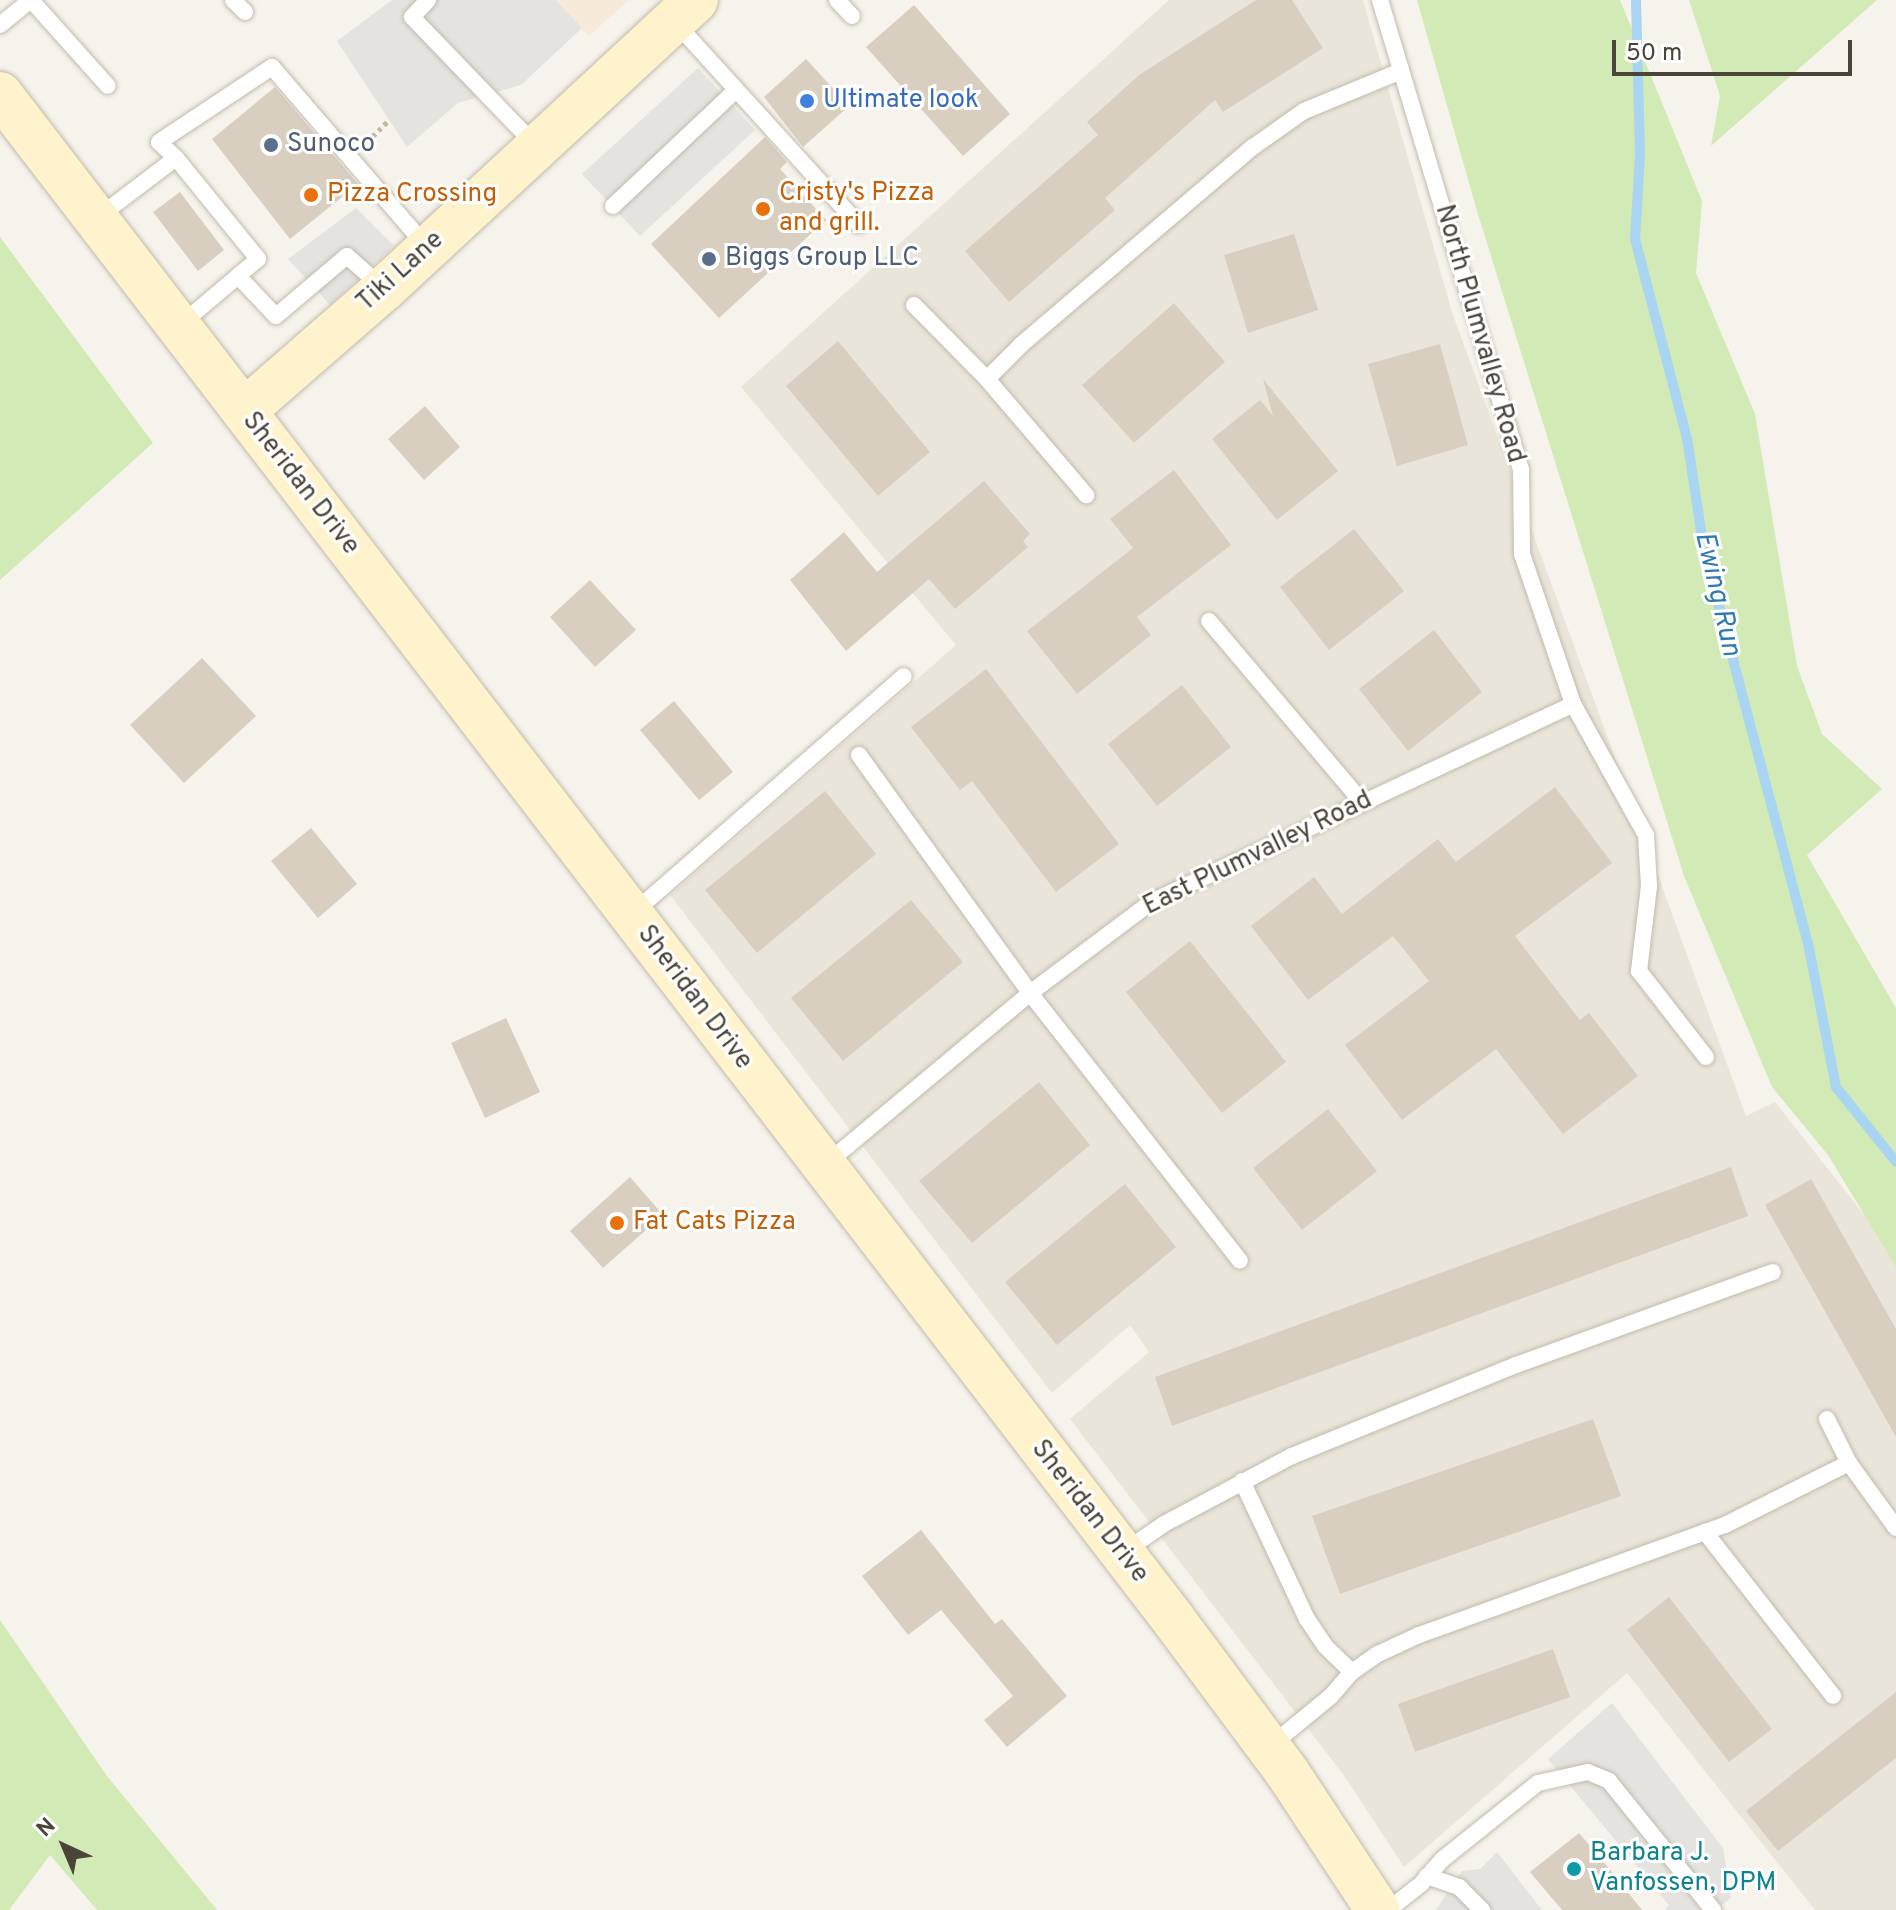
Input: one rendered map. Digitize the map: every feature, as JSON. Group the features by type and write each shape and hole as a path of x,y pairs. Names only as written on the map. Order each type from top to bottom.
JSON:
{"street":[{"name":"Tiki Lane","path":"244,411 384,289 686,6"},
{"name":"Sheridan Drive","path":"0,94 822,1167 1122,1553 1267,1748 1378,1910"}],"lane":[{"path":"0,25 31,0 108,86"},
{"path":"428,0 412,17 536,146"},
{"path":"837,0 852,16"},
{"name":"North Plumvalley Road","path":"1380,0 1521,469 1522,554 1573,704 1646,835 1649,886 1639,971 1706,1057"},
{"path":"686,6 735,91 859,225"},
{"path":"178,327 258,259 176,158 159,142 272,67 428,248"},
{"path":"987,379 1022,344 1253,147 1304,111 1401,71"},
{"path":"613,206 735,91"},
{"path":"94,220 176,158"},
{"path":"238,276 276,316 347,256 384,289"},
{"path":"914,305 987,379 1086,495"},
{"path":"1209,621 1363,803"},
{"path":"631,915 904,676"},
{"name":"East Plumvalley Road","path":"822,1167 1030,993 1151,902 1573,704"},
{"path":"859,755 1030,993 1240,1261"},
{"path":"1122,1553 1164,1524 1292,1456 1516,1365 1773,1272"},
{"path":"1827,1419 1849,1463 1896,1528"},
{"path":"1267,1748 1331,1696 1352,1672 1378,1654 1419,1635 1705,1532 1849,1463"},
{"path":"1242,1481 1307,1619 1325,1646 1352,1672"},
{"path":"1705,1532 1833,1696"},
{"path":"1388,1910 1443,1859 1538,1783 1588,1772 1609,1781 1713,1910"},
{"path":"1427,1876 1459,1887 1482,1910"}],"path":[{"path":"351,159 389,120"}],"shaded area":[{"path":"392,0 556,0 582,28 521,85 458,103 407,147 337,41"},
{"path":"556,0 629,0 589,36"},
{"path":"1169,0 1363,0 1452,312 1746,1116 1775,1102 1896,1255 1896,1910 1815,1910 1627,1673 1404,1867 1345,1777 1070,1419 1149,1352 1130,1325 1052,1393 670,895 956,645 741,387"},
{"path":"698,68 755,130 640,236 582,174"},
{"path":"356,208 394,246 330,305 288,259"},
{"path":"1612,1703 1723,1848 1731,1898 1716,1910 1665,1910 1669,1905 1548,1759"},
{"path":"1497,1852 1542,1910 1436,1910 1462,1871 1480,1869"}],"green space":[{"path":"1417,0 1620,0 1702,201 1696,273 1755,414 1797,666 1822,734 1882,789 1807,855 1896,1008 1896,1267 1828,1155 1772,1087 1684,876 1477,211"},
{"path":"1689,0 1877,0 1711,146 1720,96"},
{"path":"0,237 153,443 0,580"},
{"path":"0,1620 107,1776 217,1910 97,1910 50,1855 9,1910 0,1910"}],"building":[{"path":"1256,0 1292,0 1323,48 1223,112 1215,100 1105,198 1115,210 1009,302 965,251 1098,135 1087,122 1139,75"},
{"path":"914,5 1010,114 963,156 866,47"},
{"name":"Ultimate look","path":"806,59 849,106 803,147 764,97"},
{"name":"Sunoco","path":"275,87 358,184 290,239 212,139"},
{"path":"765,137 787,162 780,169 826,220 719,318 651,244"},
{"path":"180,192 224,250 198,271 153,212"},
{"path":"1294,234 1318,310 1248,333 1224,255"},
{"path":"1174,303 1225,362 1134,443 1082,385"},
{"path":"838,341 930,452 878,496 786,386"},
{"path":"1440,344 1468,445 1397,466 1368,364"},
{"path":"1263,379 1338,471 1277,520 1212,439 1260,400 1273,416"},
{"path":"425,406 460,447 424,480 388,439"},
{"path":"1174,470 1231,545 1137,617 1151,635 1077,694 1027,631 1133,548 1110,519"},
{"path":"984,481 1030,534 1023,541 1028,547 955,609 929,579 846,651 790,580 844,532 877,572"},
{"path":"1354,529 1404,591 1329,650 1280,587"},
{"path":"590,580 636,630 595,667 550,617"},
{"path":"1434,630 1482,692 1408,751 1359,689"},
{"path":"202,658 256,716 184,783 130,725"},
{"path":"986,669 1119,844 1056,892 972,781 960,790 911,727"},
{"path":"1182,685 1231,747 1157,806 1108,744"},
{"path":"674,701 733,772 699,800 640,730"},
{"path":"1555,787 1612,863 1515,936 1580,1020 1589,1013 1638,1076 1563,1134 1496,1049 1402,1120 1345,1045 1429,981 1393,936 1308,1000 1251,926 1314,877 1342,914 1438,839 1456,862"},
{"path":"825,791 876,854 757,953 705,890"},
{"path":"311,828 357,884 318,918 271,861"},
{"path":"911,900 963,962 843,1061 791,998"},
{"path":"1190,941 1286,1062 1222,1113 1126,992"},
{"path":"506,1018 540,1092 485,1118 451,1043"},
{"path":"1039,1082 1090,1145 972,1243 919,1181"},
{"path":"1328,1109 1377,1171 1302,1230 1253,1168"},
{"path":"1731,1167 1748,1216 1172,1426 1155,1377"},
{"name":"Fat Cats Pizza","path":"630,1177 663,1215 603,1268 570,1231"},
{"path":"1811,1179 1896,1329 1896,1437 1765,1205"},
{"path":"1125,1184 1176,1247 1057,1345 1005,1282"},
{"path":"1593,1419 1621,1496 1340,1594 1312,1516"},
{"path":"921,1530 995,1624 1002,1619 1067,1696 1007,1747 984,1720 1013,1696 941,1610 908,1635 862,1576"},
{"path":"1669,1597 1772,1729 1729,1762 1627,1630"},
{"path":"1553,1649 1570,1697 1415,1752 1398,1704"},
{"path":"1896,1692 1896,1758 1778,1851 1746,1811"},
{"name":"Barbara J. Vanfossen, DPM","path":"1579,1833 1642,1910 1562,1910 1530,1872"}],"waterway":[{"name":"Ewing Run","path":"1636,0 1640,155 1635,239 1687,438 1704,550 1808,943 1836,1087 1896,1162"}],"place":[{"name":"Ultimate look","path":"807,101"},
{"name":"Sunoco","path":"271,145"},
{"name":"Pizza Crossing","path":"311,195"},
{"name":"Cristy's Pizza and grill.","path":"763,209"},
{"name":"Biggs Group LLC","path":"709,259"},
{"name":"Fat Cats Pizza","path":"617,1223"},
{"name":"Barbara J. Vanfossen, DPM","path":"1574,1869"}]}
